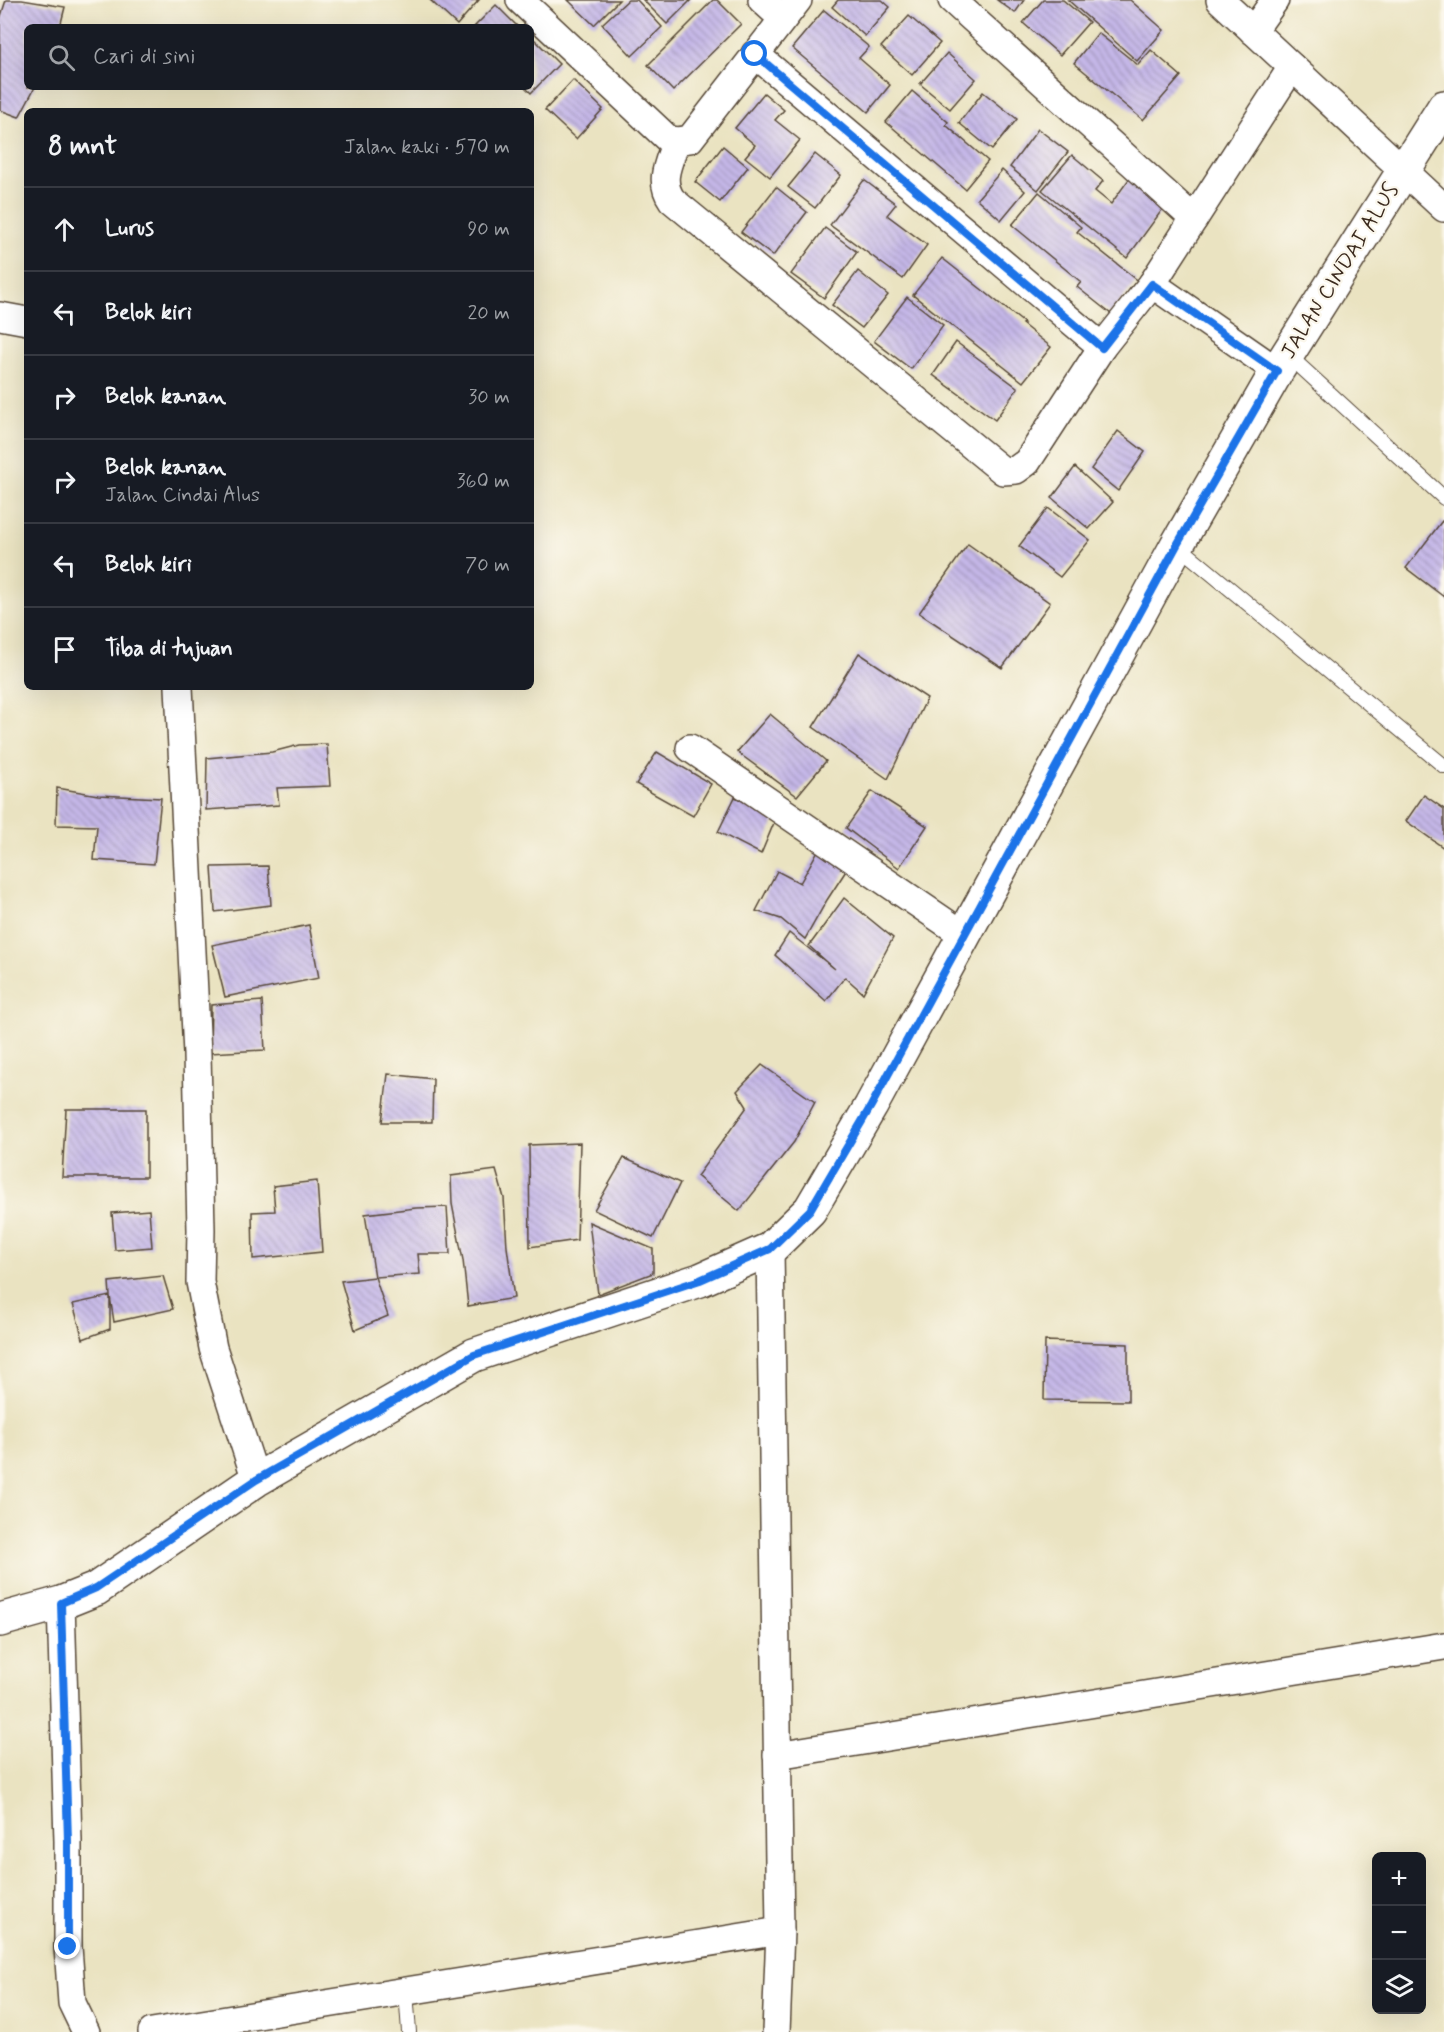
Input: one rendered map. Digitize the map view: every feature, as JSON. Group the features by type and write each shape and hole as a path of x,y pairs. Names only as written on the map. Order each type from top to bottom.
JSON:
{"street":[{"path":"520,0 668,139 676,141 690,139 790,9 762,0"},
{"path":"952,0 1194,219"},
{"path":"1220,0 1444,208"},
{"path":"1253,31 1275,0"},
{"path":"755,54 1102,348"},
{"path":"676,141 664,179 665,190 672,200 1003,471 1016,470 1027,462 1102,348 1152,284 1292,67"},
{"name":"JALAN CINDAI ALUS","path":"0,1620 61,1603 96,1588 256,1480 474,1355 700,1280 770,1249 810,1210 871,1106 1177,545 1282,363 1444,106"},
{"path":"1152,284 1282,363"},
{"path":"0,316 24,320"},
{"path":"180,690 197,1054 200,1282 213,1348 256,1480"},
{"path":"690,748 964,935"},
{"path":"770,1249 780,1931 776,2032"},
{"path":"61,1603 68,1841 68,1947 72,2003 86,2032"},
{"path":"777,1755 1444,1646"},
{"path":"152,2032 780,1931"}],"lane":[{"path":"1282,363 1444,498"},
{"path":"1177,545 1444,766"},
{"path":"406,1991 409,2032"}],"building":[{"path":"6,0 22,0 65,7 61,24 24,24 24,90 33,90 19,117 0,110 0,19"},
{"path":"430,0 479,0 456,24"},
{"path":"568,0 619,0 594,25"},
{"path":"628,0 637,0 662,27 632,56 602,24"},
{"path":"643,0 691,0 667,24"},
{"path":"713,0 717,0 741,24 673,91 648,65"},
{"path":"838,0 882,0 890,7 865,36 832,7"},
{"path":"997,0 1024,0 1015,13"},
{"path":"1043,0 1063,0 1089,22 1060,55 1023,23"},
{"path":"1068,0 1130,0 1164,30 1137,61"},
{"path":"496,5 515,24 477,24"},
{"path":"824,10 869,47 859,58 890,85 868,112 792,48"},
{"path":"909,16 940,43 912,75 881,47"},
{"path":"1098,33 1138,65 1151,50 1181,76 1143,120 1074,63"},
{"path":"534,39 559,64 534,90"},
{"path":"947,53 976,79 950,109 920,84"},
{"path":"573,80 603,109 576,139 545,110"},
{"path":"912,91 948,122 946,125 988,161 965,189 886,122"},
{"path":"983,92 1017,119 992,150 959,123"},
{"path":"764,93 784,110 775,120 800,140 770,177 745,157 755,145 735,128"},
{"path":"1038,129 1068,152 1038,190 1010,167"},
{"path":"723,146 748,167 720,202 695,182"},
{"path":"815,154 841,175 815,208 788,187"},
{"path":"1072,155 1103,181 1095,191 1111,204 1129,179 1165,206 1127,258 1042,190"},
{"path":"1002,170 1025,191 1001,220 977,199"},
{"path":"864,180 896,204 887,215 927,245 903,279 830,225"},
{"path":"776,187 807,212 773,256 741,232"},
{"path":"1039,192 1081,227 1077,232 1137,280 1111,314 1077,287 1081,282 1012,225"},
{"path":"825,228 857,252 824,298 791,274"},
{"path":"942,258 1051,347 1023,382 913,295"},
{"path":"858,271 888,295 862,328 832,305"},
{"path":"907,297 943,325 911,369 874,341"},
{"path":"956,342 1018,388 995,420 933,375"},
{"path":"1118,431 1145,452 1118,491 1091,469"},
{"path":"1075,467 1113,502 1089,529 1052,498"},
{"path":"1048,508 1090,540 1060,577 1019,546"},
{"path":"1442,521 1444,523 1444,597 1406,568"},
{"path":"968,544 1050,603 1002,668 919,613"},
{"path":"859,653 927,698 888,779 813,727"},
{"path":"770,714 826,761 797,796 737,752"},
{"path":"327,744 330,786 277,788 279,805 206,810 207,758 272,752 299,745"},
{"path":"657,752 711,784 693,816 636,784"},
{"path":"57,788 98,795 161,798 154,864 94,860 97,826 56,825"},
{"path":"872,791 927,826 899,868 846,828"},
{"path":"1424,795 1444,809 1444,848 1406,821"},
{"path":"735,797 776,818 761,854 718,832"},
{"path":"820,847 853,860 805,939 781,919 756,911 777,871 800,883"},
{"path":"268,866 271,905 215,912 212,867"},
{"path":"844,898 893,938 863,993 845,977 826,1001 775,955 789,933 835,969 809,946"},
{"path":"309,925 319,978 225,997 212,945"},
{"path":"262,1001 265,1050 210,1053 211,1005"},
{"path":"762,1065 815,1102 794,1142 739,1211 697,1176 747,1107 737,1091"},
{"path":"388,1074 433,1079 432,1122 382,1122"},
{"path":"66,1109 146,1109 146,1177 62,1177"},
{"path":"580,1143 577,1240 530,1247 529,1145"},
{"path":"624,1158 680,1183 653,1238 594,1210"},
{"path":"496,1170 504,1198 507,1247 514,1298 468,1306 463,1260 452,1204 451,1176"},
{"path":"317,1181 322,1252 253,1259 252,1212 275,1211 273,1186"},
{"path":"447,1207 450,1254 418,1254 420,1274 375,1277 365,1214"},
{"path":"149,1210 152,1247 115,1250 112,1213"},
{"path":"589,1222 653,1249 653,1273 598,1294"},
{"path":"163,1276 173,1309 114,1322 109,1282"},
{"path":"375,1277 388,1316 355,1330 341,1281"},
{"path":"110,1296 110,1329 83,1339 73,1304"},
{"path":"1045,1341 1128,1344 1128,1401 1044,1400"}],"route":[{"path":"68,1947 68,1841 61,1603 96,1588 256,1480 474,1355 700,1280 770,1249 810,1210 871,1106 1177,545 1277,371 1152,284 1102,348 755,54"}]}
